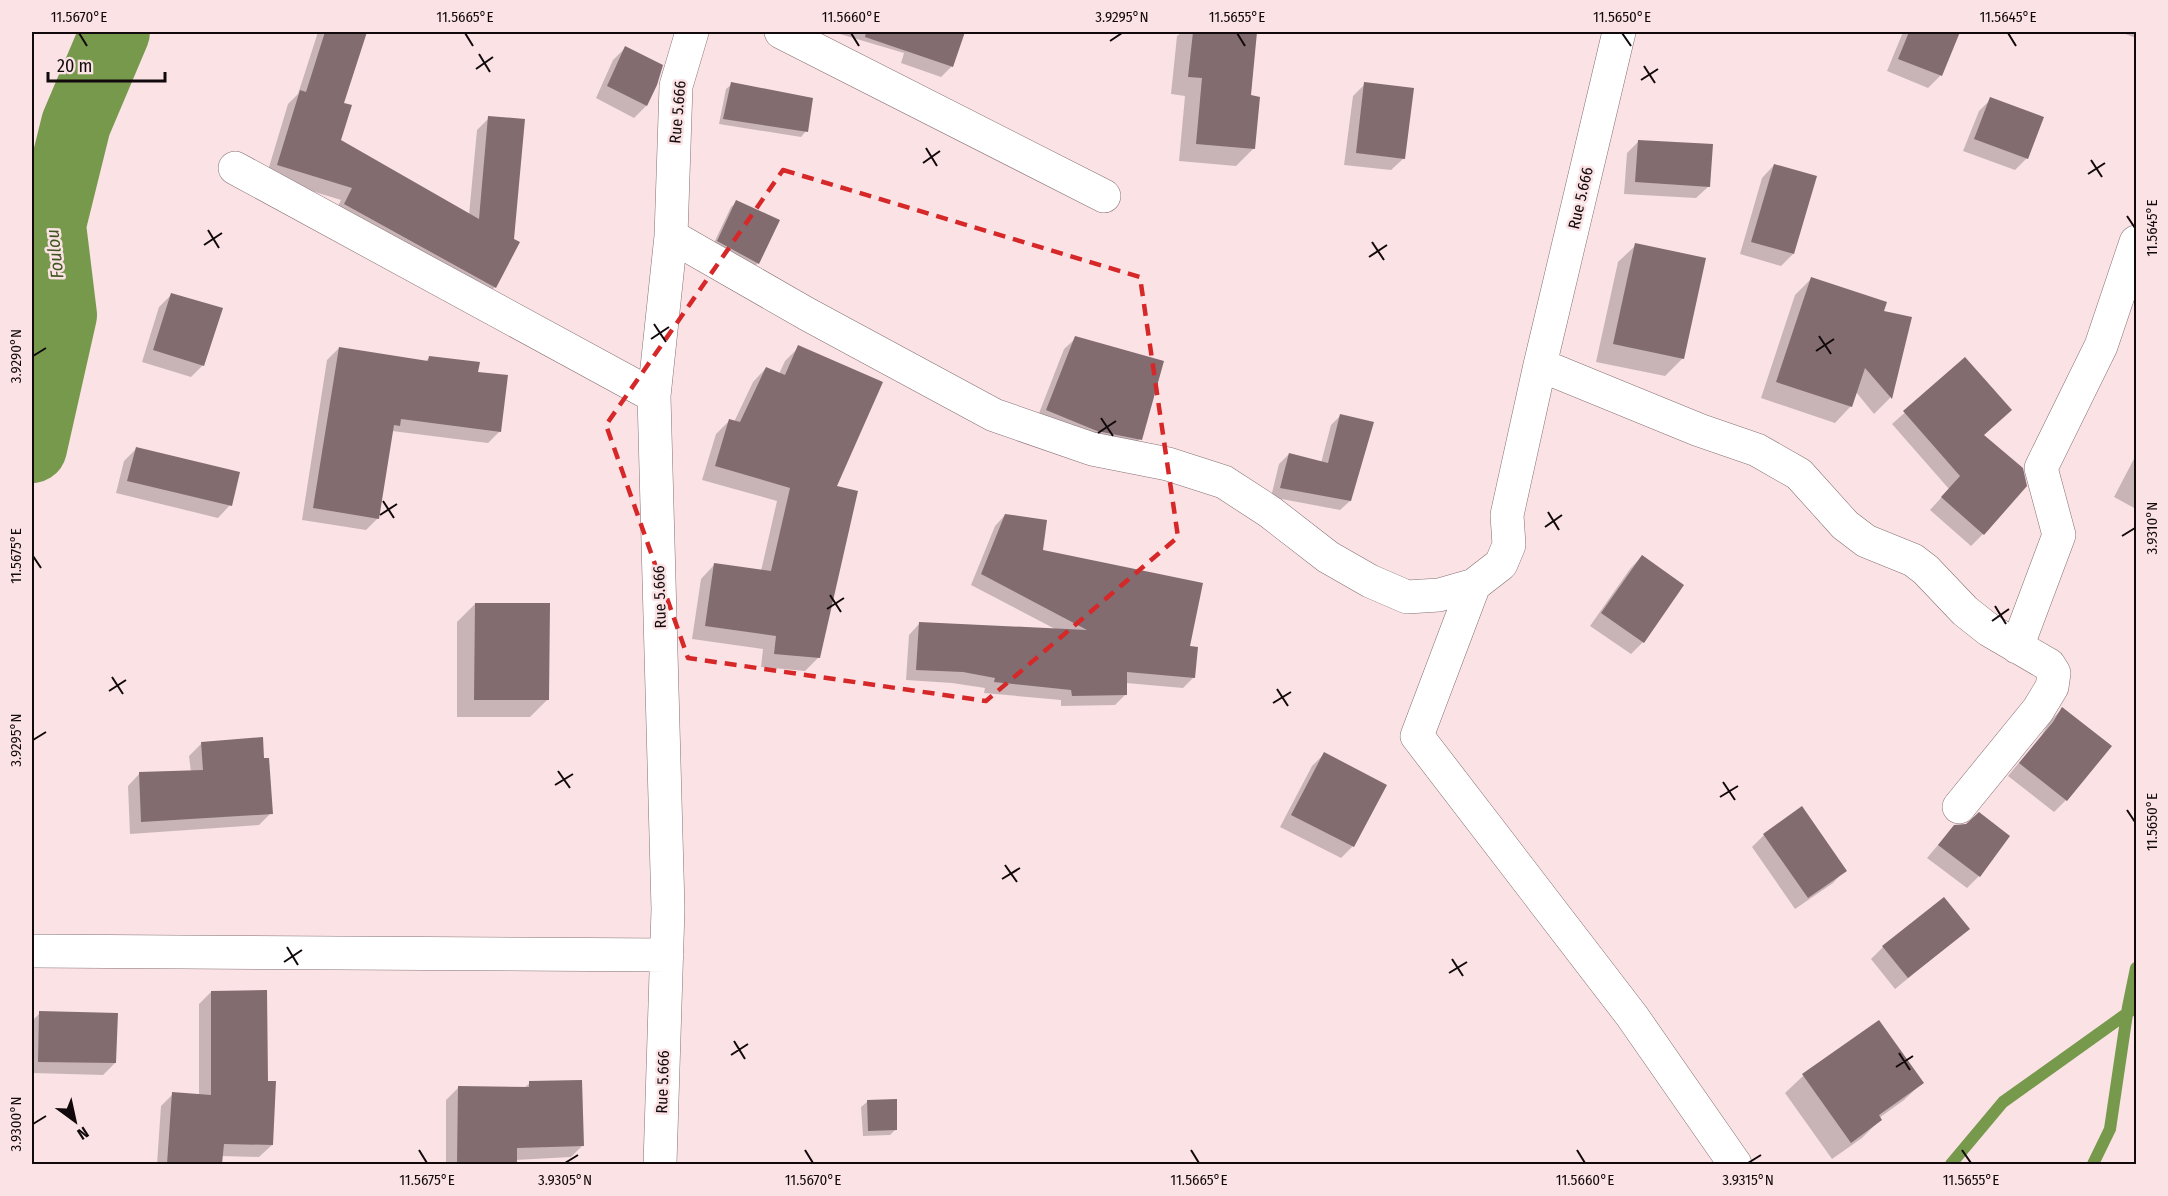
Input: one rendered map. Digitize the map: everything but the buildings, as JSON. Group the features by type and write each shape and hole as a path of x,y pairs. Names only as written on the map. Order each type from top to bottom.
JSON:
{"street":[{"name":"Rue 5.666","path":"660,1164 668,909 654,396 670,236 676,86 692,32"},
{"path":"781,32 1104,196"},
{"name":"Rue 5.666","path":"1474,585 1500,564 1509,545 1507,514 1619,32"},
{"path":"235,168 654,396"},
{"path":"670,236 807,314 994,415 1092,449 1168,464 1224,482 1270,512 1328,557 1370,581 1407,597 1439,596 1474,585"},
{"path":"2017,646 2059,536 2041,468 2101,346 2136,242"},
{"path":"1540,365 1757,450 1799,474 1845,525 1866,540 1913,560 1926,570 1965,611 1989,630 2049,665 2054,673 2052,687 2038,710 1959,807"},
{"path":"1474,585 1417,736 1632,1016 1735,1164"},
{"path":"32,951 667,955"}],"highlighted area":[{"path":"783,170 1140,277 1178,537 986,701 688,658 606,425"}],"waterway":[{"name":"Foulou","path":"32,448 62,315 51,225 76,124 115,32"},
{"path":"2093,1164 2110,1129 2136,968"},
{"path":"1951,1164 2003,1102 2136,1007"}]}
